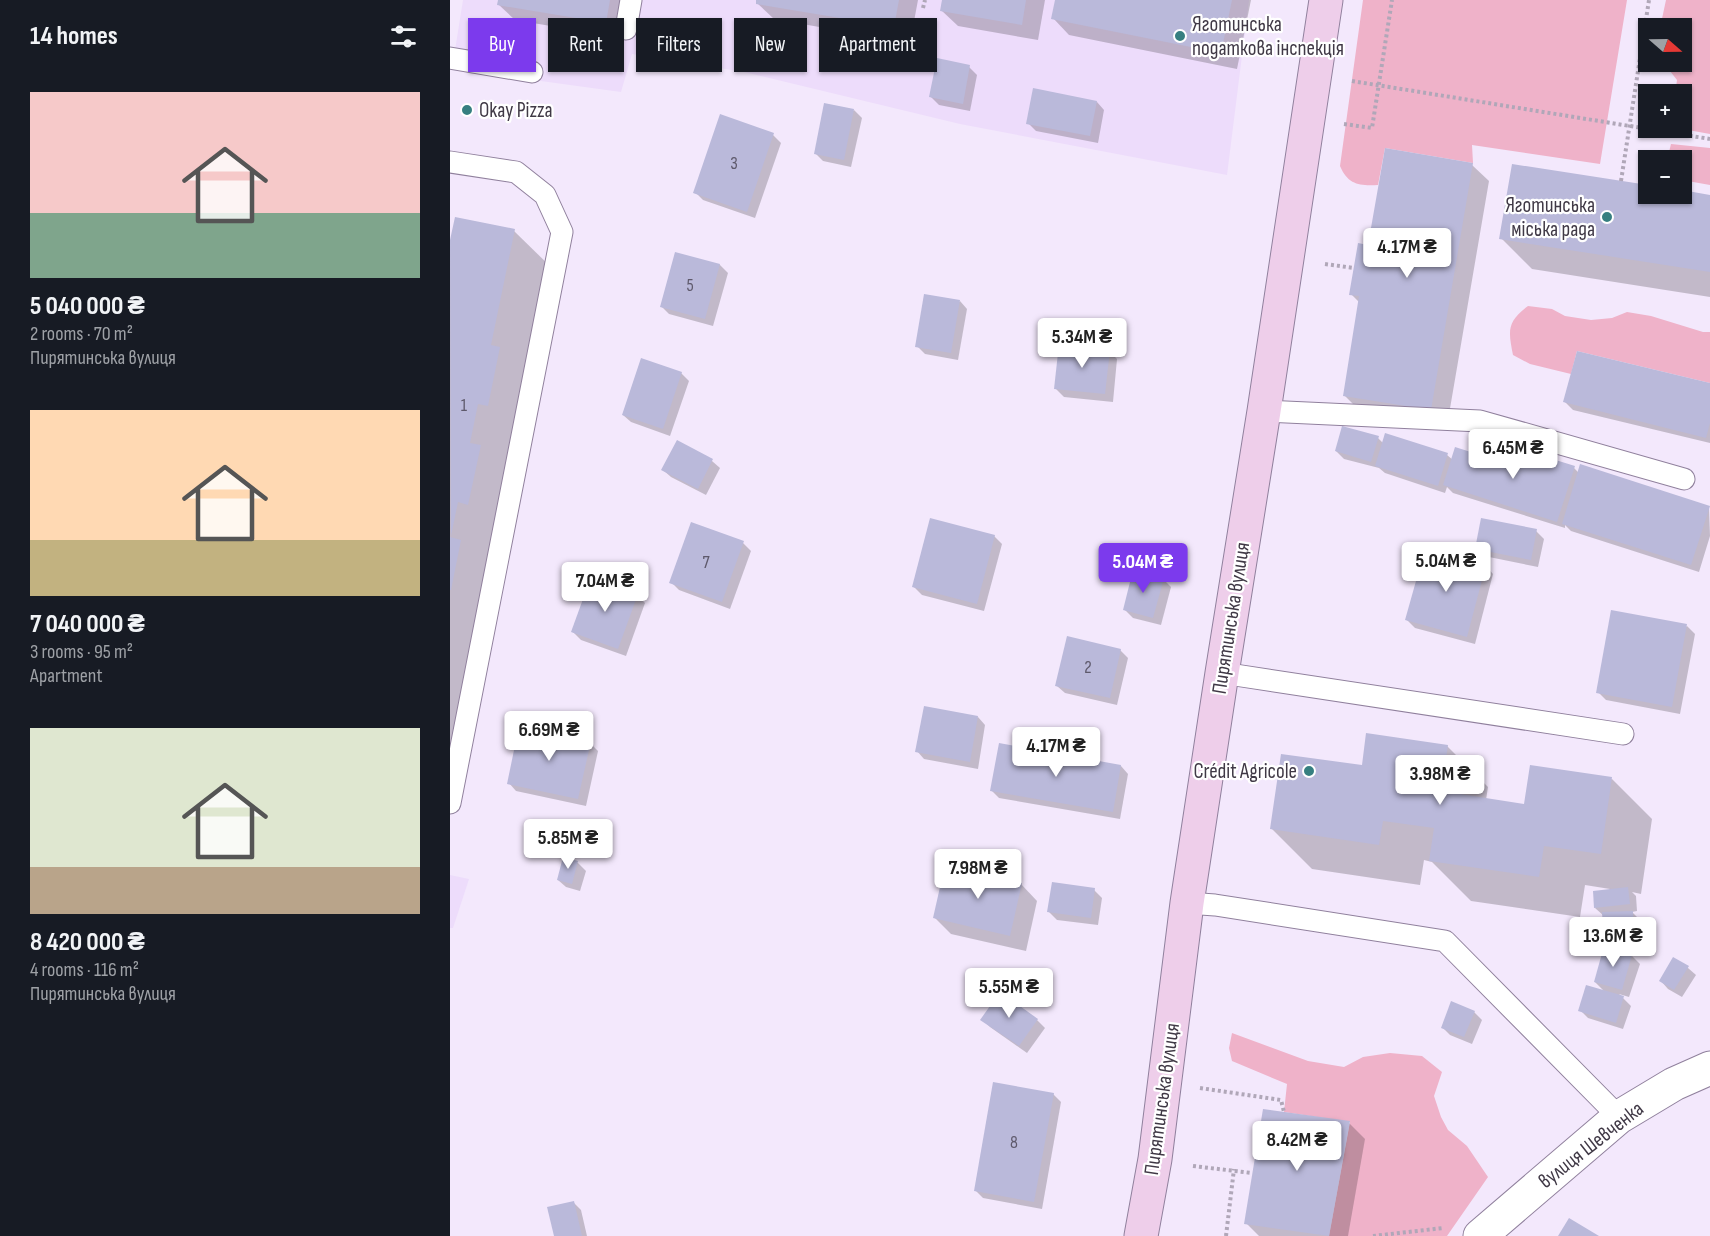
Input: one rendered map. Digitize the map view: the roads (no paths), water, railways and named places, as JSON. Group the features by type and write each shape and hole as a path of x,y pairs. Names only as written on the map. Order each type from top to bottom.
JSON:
{"main road":[{"name":"Пирятинська вулиця","path":"1141,1236 1155,1159 1187,903 1326,0"}],"street":[{"name":"вулиця Шевченка","path":"1491,1227 1619,1117 1674,1084 1710,1068"}],"lane":[{"path":"626,29 631,0"},
{"path":"450,58 468,61"},
{"path":"450,162 516,172 545,195 562,232 450,803"},
{"path":"1264,411 1480,421 1684,479"},
{"path":"1222,673 1623,734"},
{"path":"1187,903 1215,905 1445,941 1619,1117"}],"place":[{"name":"Яготинська податкова інспекція","path":"1180,36"},
{"name":"Okay Pizza","path":"467,110"},
{"name":"Яготинська міська рада","path":"1607,217"},
{"name":"Crédit Agricole","path":"1309,771"}]}
